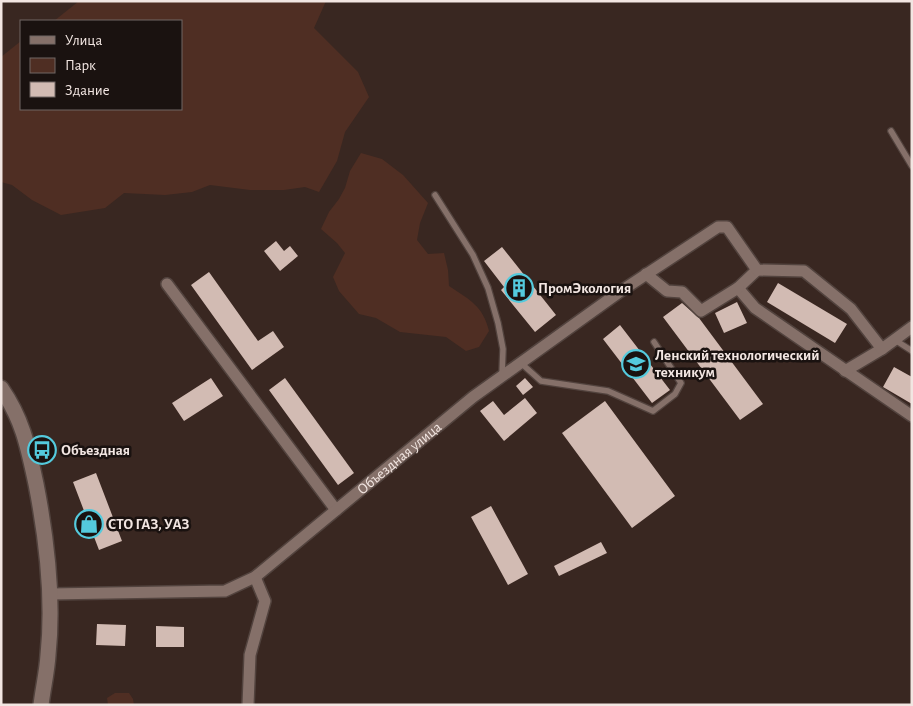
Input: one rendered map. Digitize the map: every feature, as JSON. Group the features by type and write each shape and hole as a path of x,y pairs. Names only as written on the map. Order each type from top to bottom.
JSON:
{"main road":[{"path":"1,388 13,405 26,437 42,516 50,594 48,655 41,705"}],"street":[{"name":"Объездная улица","path":"50,594 225,591 255,577 473,397 522,364 618,293 718,227 727,227 758,270"},
{"path":"646,274 668,291 682,292 701,310 738,288 758,270 804,271 851,309 882,348"},
{"path":"167,284 336,510"},
{"path":"738,288 755,308 912,416"},
{"path":"845,371 912,327"},
{"path":"248,705 250,655 266,601 255,577"}],"lane":[{"path":"891,131 912,166"},
{"path":"435,195 474,255 488,288 503,349 502,377"},
{"path":"894,340 912,351"},
{"path":"522,364 541,381 608,391 653,411 675,394 681,383 654,342"}],"green space":[{"path":"79,1 326,1 314,28 358,72 369,97 345,132 337,161 319,192 305,187 284,190 250,190 210,185 192,192 165,195 124,193 105,208 61,215 32,200 12,185 1,182 1,57 20,42 20,110 182,110 182,20 55,20"},
{"path":"361,153 382,159 403,175 428,203 420,223 417,240 428,254 444,253 449,286 475,304 483,315 489,331 479,347 466,351 446,337 400,332 376,318 359,314 339,291 333,277 345,253 321,229 329,212 345,188 350,171"},
{"path":"115,693 129,693 134,705 108,705 107,698"}],"building":[{"path":"276,241 284,251 290,246 298,256 280,271 264,251"},
{"name":"ПромЭкология","path":"502,247 556,315 535,332 501,290 504,287 484,261"},
{"path":"209,272 258,341 273,331 284,347 252,370 191,285"},
{"path":"778,283 847,324 835,343 767,302"},
{"path":"737,302 747,323 724,333 715,313"},
{"path":"682,303 699,318 763,404 740,420 663,317"},
{"name":"Ленский технологический техникум","path":"620,325 670,390 652,403 603,339"},
{"path":"894,367 912,377 912,404 883,387"},
{"path":"211,378 223,396 184,421 172,403"},
{"path":"285,378 354,473 338,485 269,390"},
{"path":"525,378 533,387 523,395 516,386"},
{"path":"525,398 537,413 504,441 480,411 493,401 504,415"},
{"path":"605,401 675,496 632,528 562,433"},
{"path":"96,473 122,541 99,550 73,482"},
{"path":"491,506 528,574 508,585 471,517"},
{"path":"601,542 607,553 559,576 554,566"},
{"path":"97,624 126,625 125,646 96,645"},
{"path":"156,626 184,627 184,647 156,647"}],"place":[{"name":"ПромЭкология","path":"519,288"},
{"name":"Ленский технологический техникум","path":"636,364"},
{"name":"Объездная","path":"42,450"},
{"name":"СТО ГАЗ, УАЗ","path":"89,524"}]}
